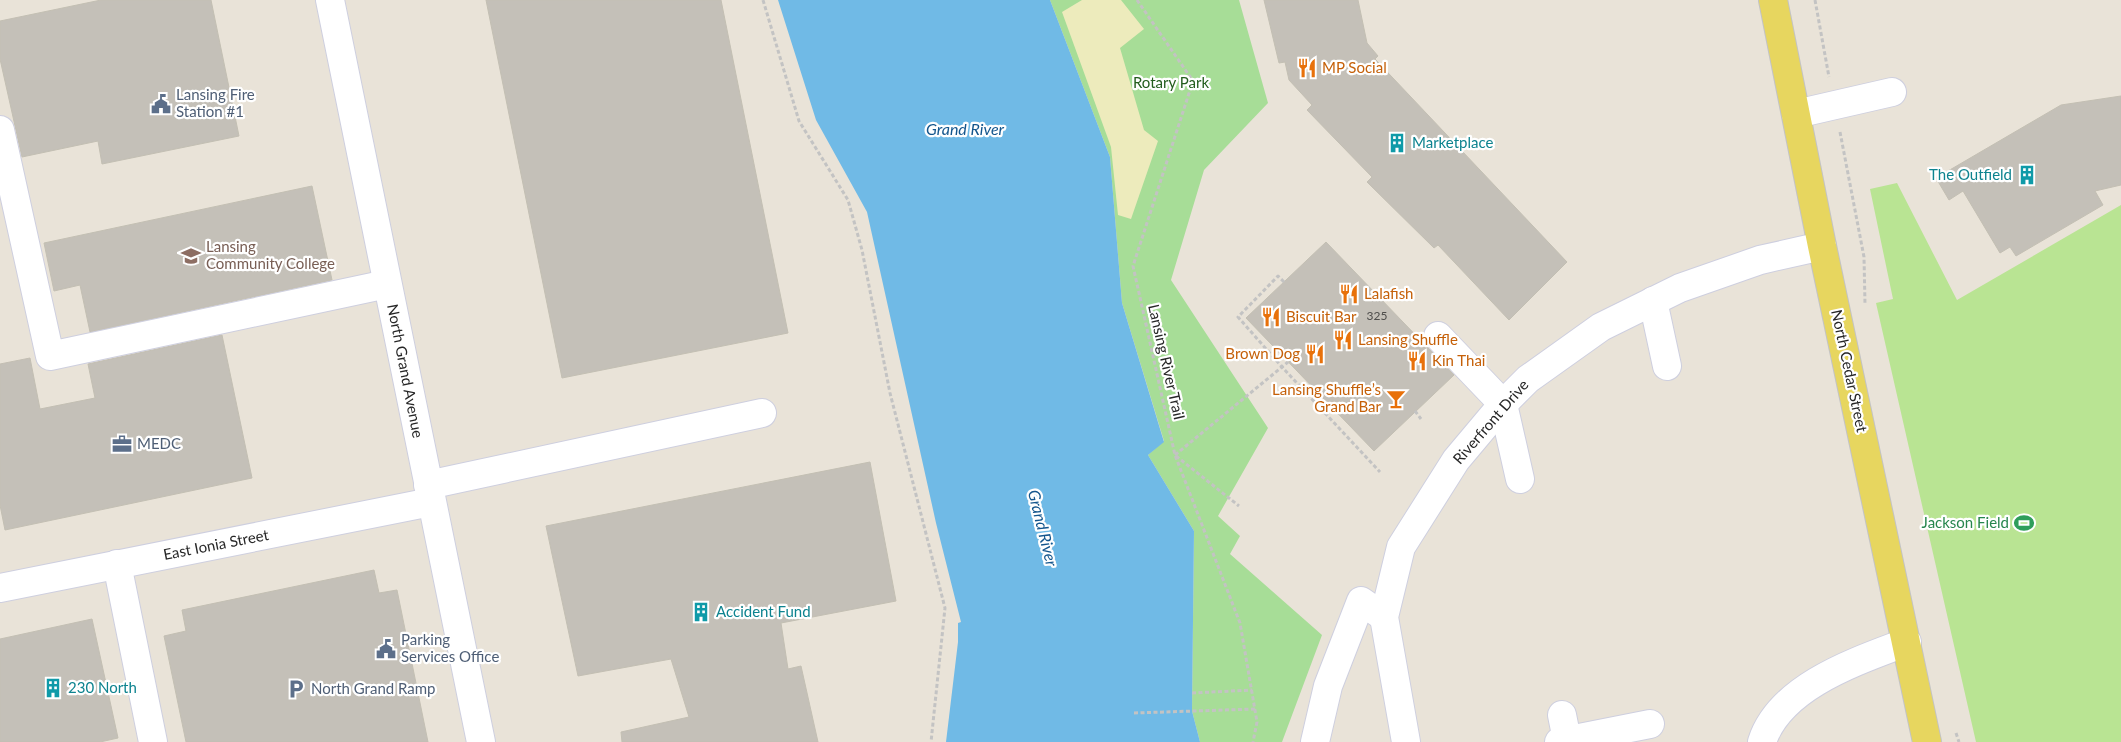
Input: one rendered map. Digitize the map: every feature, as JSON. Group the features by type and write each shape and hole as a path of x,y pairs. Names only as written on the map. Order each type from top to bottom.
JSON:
{"main road":[{"name":"North Cedar Street","path":"1773,0 1822,246 1927,742"}],"street":[{"name":"North Grand Avenue","path":"330,0 481,742"},
{"path":"1796,114 1892,92"},
{"path":"0,130 50,356 388,284"},
{"name":"Riverfront Drive","path":"1406,742 1384,617 1401,547 1456,460 1503,404 1528,379 1601,327 1680,288 1760,260 1822,246"},
{"path":"1654,301 1667,366"},
{"path":"1438,336 1503,404 1520,479"},
{"name":"East Ionia Street","path":"0,588 117,564 430,494 762,413"},
{"path":"117,564 153,742"},
{"path":"1315,742 1328,686 1361,601 1384,617"},
{"path":"1762,742 1776,715 1802,690 1865,658 1907,642"},
{"path":"1562,732 1650,724"}],"path":[{"path":"763,0 799,121 848,200 862,250 892,403 945,608 931,742"},
{"name":"Lansing River Trail","path":"1137,0 1193,81 1134,266 1176,456 1240,623 1258,722 1253,742"},
{"path":"1815,0 1864,257 1865,308"},
{"path":"1284,282 1278,276 1238,317 1380,472"},
{"path":"1238,506 1176,456 1288,362"},
{"path":"1415,411 1421,419"},
{"path":"1192,693 1252,690"},
{"path":"1134,713 1255,709"},
{"path":"1956,731 1959,742"}],"green space":[{"name":"Rotary Park","path":"1050,0 1239,0 1268,103 1204,170 1171,280 1268,428 1218,516 1240,536 1230,554 1322,635 1282,742 1200,742 1192,711 1194,531 1148,455 1164,441 1122,303 1110,157"},
{"name":"Jackson Field","path":"1897,183 1957,300 2121,205 2121,742 1976,742 1876,303 1893,299 1870,189"}],"sand":[{"path":"1082,0 1121,0 1144,29 1120,48 1144,130 1158,141 1131,219 1118,215 1111,147 1062,12"}],"water":[{"name":"Grand River","path":"778,0 1050,0 1110,157 1122,303 1164,442 1148,455 1194,531 1192,711 1200,742 946,742 958,642 958,623 961,622 936,523 867,212 816,120"}],"building":[{"name":"Lansing Fire Station #1","path":"101,0 211,0 239,136 102,164 98,141 22,157 0,59 0,21"},
{"path":"486,0 721,0 788,333 562,378"},
{"name":"Marketplace","path":"1264,0 1358,0 1367,43 1378,56 1375,59 1567,262 1509,320 1438,245 1434,248 1367,182 1372,177 1307,110 1312,105 1289,80 1285,62 1279,63"},
{"name":"The Outfield","path":"2121,96 2121,185 2095,191 2103,205 2016,256 2010,247 2000,253 1963,191 1949,200 1936,178 2061,105"},
{"name":"Lansing Community College","path":"312,186 332,280 90,332 80,285 54,291 44,243"},
{"name":"Lansing Shuffle","path":"1326,242 1454,375 1374,451 1246,318"},
{"name":"MEDC","path":"222,335 252,478 5,530 0,505 0,364 30,358 40,409 95,398 88,364"},
{"name":"Accident Fund","path":"870,462 896,601 781,623 788,669 801,666 818,742 622,742 621,732 689,717 671,659 578,676 546,526"},
{"name":"North Grand Ramp","path":"374,570 379,593 397,590 428,742 186,742 164,636 186,631 182,610"},
{"name":"230 North","path":"92,619 118,738 100,742 0,742 0,639"}],"place":[{"name":"MP Social","path":"1307,68"},
{"name":"Lansing Fire Station #1","path":"161,104"},
{"name":"Marketplace","path":"1397,143"},
{"name":"The Outfield","path":"2027,175"},
{"name":"Lansing Community College","path":"191,256"},
{"name":"Lalafish","path":"1349,294"},
{"name":"Biscuit Bar","path":"1271,317"},
{"name":"Lansing Shuffle","path":"1343,340"},
{"name":"Brown Dog","path":"1315,354"},
{"name":"Kin Thai","path":"1417,361"},
{"name":"Lansing Shuffle’s Grand Bar","path":"1396,399"},
{"name":"MEDC","path":"122,444"},
{"name":"Jackson Field","path":"2024,523"},
{"name":"Accident Fund","path":"701,612"},
{"name":"Parking Services Office","path":"386,649"},
{"name":"230 North","path":"53,688"},
{"name":"North Grand Ramp","path":"296,689"}]}
